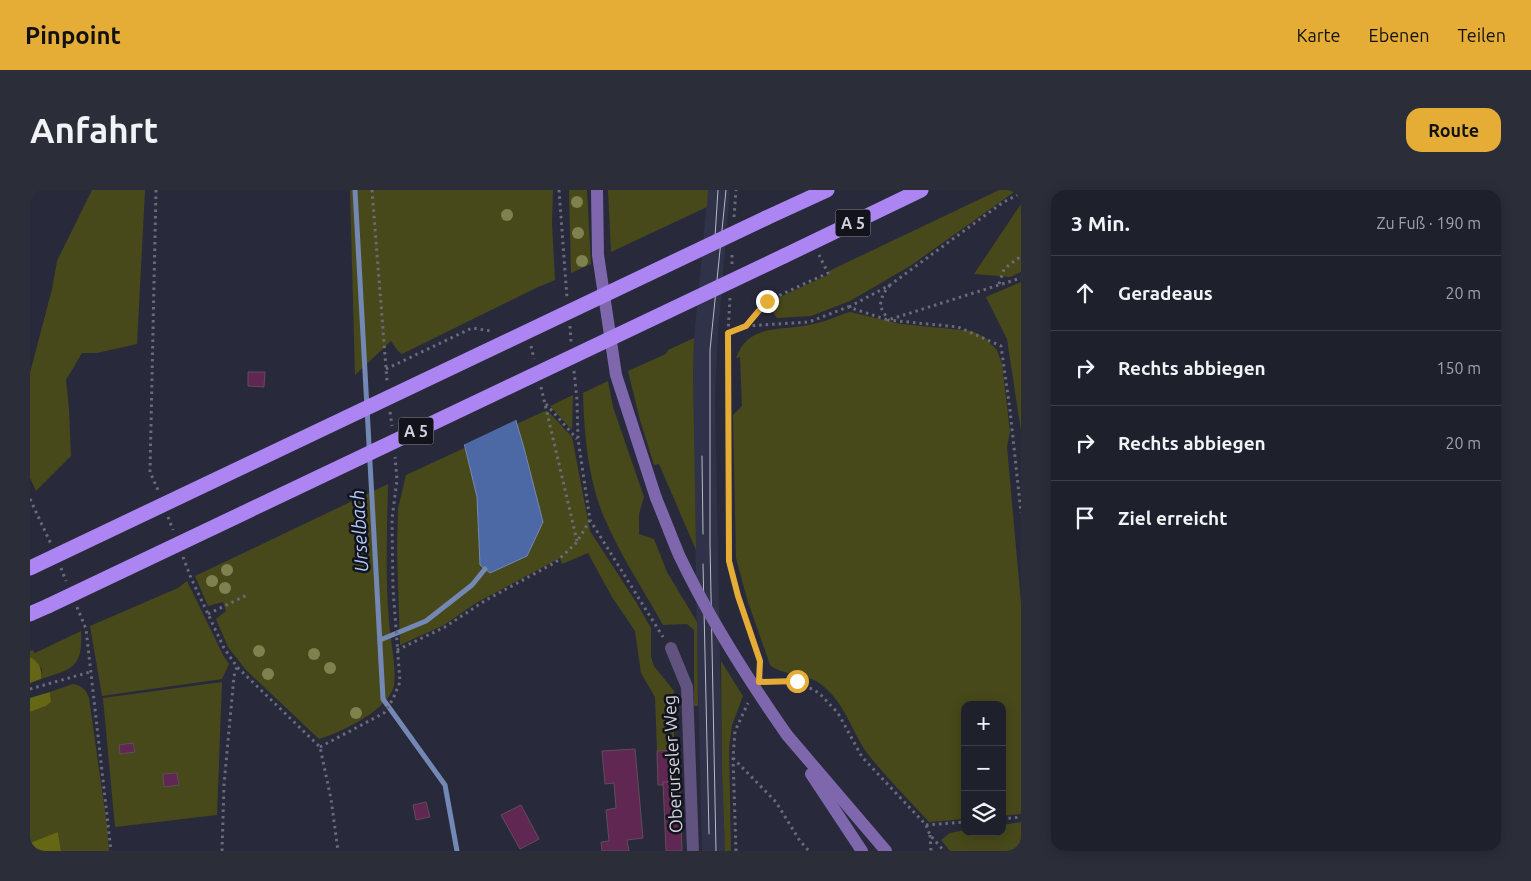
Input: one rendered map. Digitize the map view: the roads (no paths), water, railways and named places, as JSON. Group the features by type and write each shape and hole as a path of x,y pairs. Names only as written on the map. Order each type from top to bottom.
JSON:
{"highway":[{"name":"A 5","path":"30,568 827,190"},
{"name":"A 5","path":"30,614 921,190"}],"main road":[{"path":"597,190 598,255 616,375 656,498 680,555 718,628 756,691 787,735 828,802 862,851"},
{"path":"787,735 886,851"}],"street":[{"name":"Oberurseler Weg","path":"671,648 687,687 693,851"}],"water":[{"path":"449,381 511,404 543,522 527,556 490,573 480,565 477,497"}],"waterway":[{"name":"Urselbach","path":"355,190 383,699 445,785 457,851"},
{"path":"380,640 426,621 472,585 485,569"}],"tram line":[{"path":"715,237 718,190"},
{"path":"716,851 710,544 710,350 726,190"},
{"path":"702,456 703,534"},
{"path":"703,564 709,834"}]}
